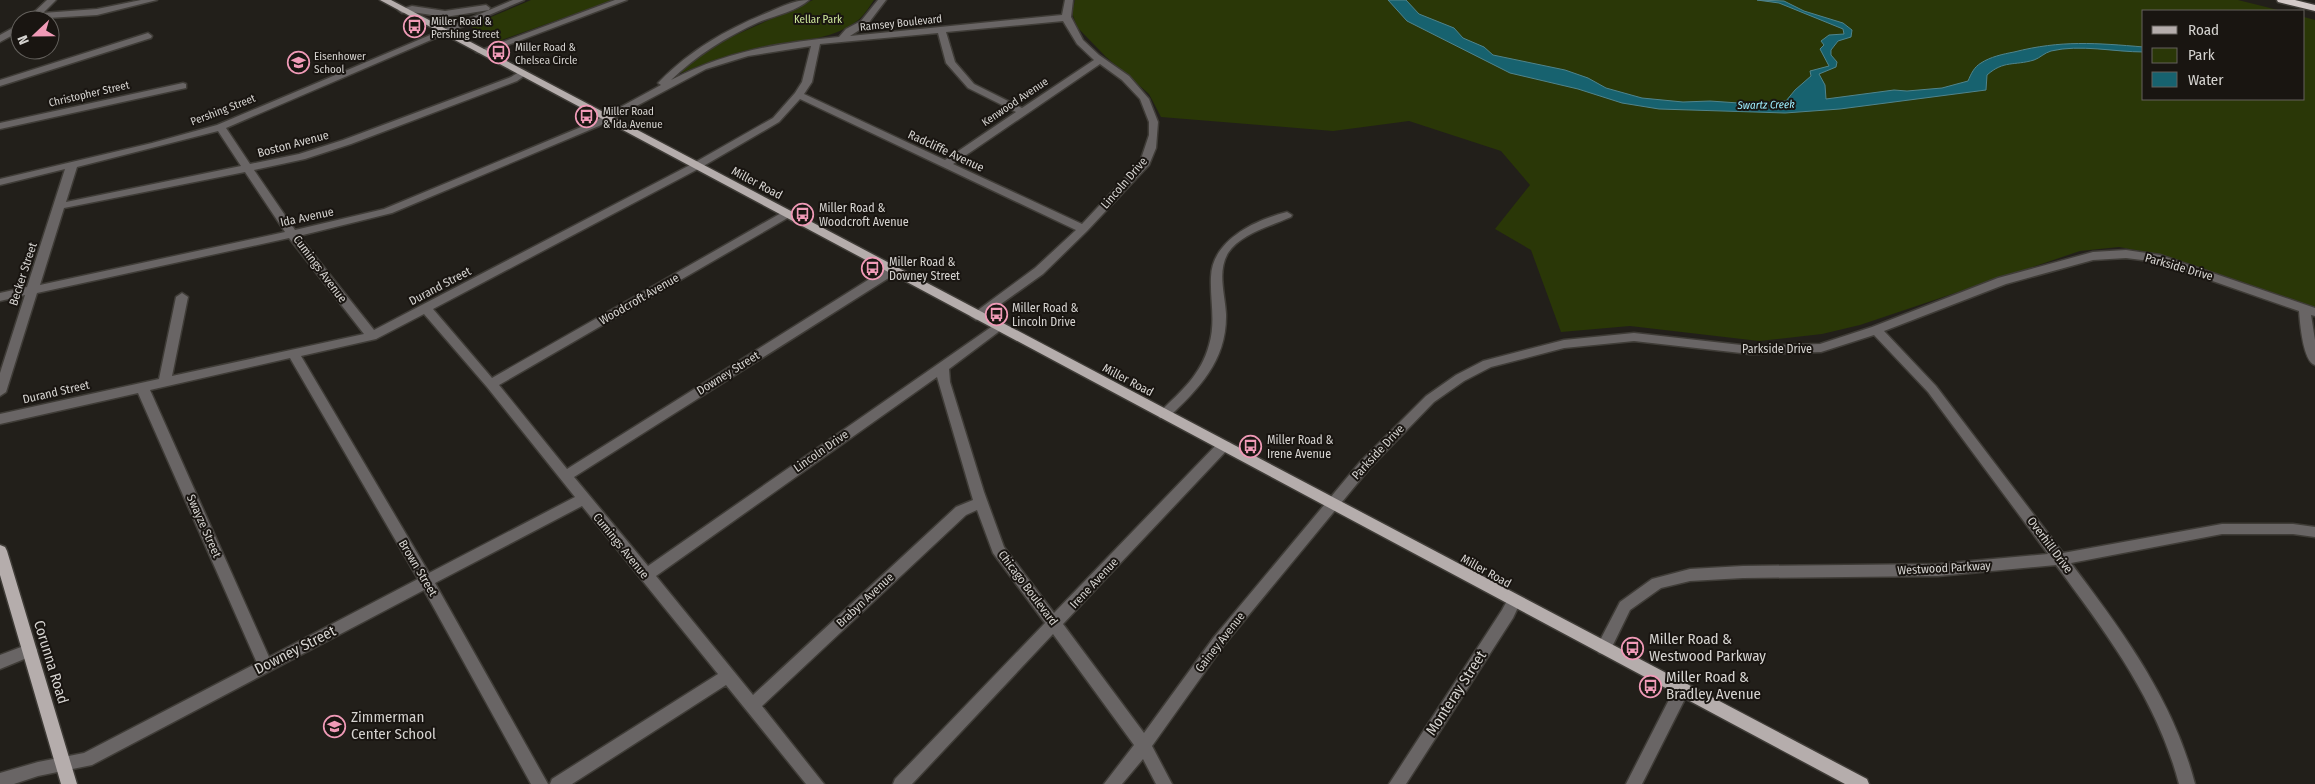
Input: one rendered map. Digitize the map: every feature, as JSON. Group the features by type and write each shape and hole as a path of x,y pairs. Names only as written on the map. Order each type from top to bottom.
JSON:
{"highway":[{"path":"2282,0 2315,8"}],"main road":[{"name":"Miller Road","path":"384,0 891,271 1333,503 1514,602 1861,784"},
{"name":"Corunna Road","path":"0,551 69,784"}],"street":[{"path":"41,10 52,0"},
{"path":"60,15 97,12 153,0"},
{"path":"402,10 412,9 433,13 457,14 512,0"},
{"name":"Pershing Street","path":"0,182 220,127 520,0"},
{"path":"481,52 623,0"},
{"path":"656,91 681,64 711,42 731,31 805,0"},
{"path":"841,41 849,31 864,23 882,0"},
{"path":"1066,17 1069,0"},
{"name":"Ramsey Boulevard","path":"656,91 703,67 747,53 817,42 1066,17"},
{"name":"Lincoln Drive","path":"976,316 1039,271 1083,229 1145,163 1153,147 1155,130 1151,111 1139,92 1114,70 1099,61 1076,37 1066,17"},
{"path":"941,29 951,63 971,86 1023,112"},
{"path":"0,83 148,36"},
{"name":"Durand Street","path":"0,419 372,336 696,166 776,120 799,96 807,82 813,50 817,42"},
{"name":"Kenwood Avenue","path":"945,164 1099,61"},
{"name":"Boston Avenue","path":"60,206 301,157 347,142 514,79 522,74"},
{"name":"Christopher Street","path":"0,126 183,86"},
{"name":"Ida Avenue","path":"0,297 293,234 388,211 607,118 656,91"},
{"name":"Radcliffe Avenue","path":"799,96 1083,229"},
{"name":"Cumings Avenue","path":"220,127 293,234 372,336"},
{"name":"Becker Street","path":"0,392 72,165"},
{"name":"Woodcroft Avenue","path":"491,384 787,214"},
{"path":"1164,415 1202,376 1217,342 1220,315 1216,283 1222,254 1229,245 1245,234 1287,215"},
{"name":"Parkside Drive","path":"1333,503 1365,465 1430,399 1460,378 1487,364 1564,344 1634,337 1750,350 1779,351 1821,348 1876,330 1988,286 2039,269 2093,256 2126,254 2160,259 2310,311"},
{"name":"Downey Street","path":"566,476 891,271"},
{"path":"165,382 182,297"},
{"name":"Cumings Avenue","path":"426,309 491,384 816,784"},
{"path":"2310,311 2307,333 2315,361"},
{"name":"Lincoln Drive","path":"646,576 668,558 943,367 997,327"},
{"name":"Overhill Drive","path":"1876,330 1922,377 2061,559 2136,665 2160,709 2181,756 2187,784"},
{"name":"Brown Street","path":"292,353 426,582 540,784"},
{"name":"Chicago Boulevard","path":"943,367 944,382 981,503 998,549 1144,745 1156,764 1164,784"},
{"name":"Swayze Street","path":"142,387 265,665"},
{"name":"Irene Avenue","path":"901,784 1224,445"},
{"name":"Downey Street","path":"0,781 63,764 86,760 583,499"},
{"name":"Brabyn Avenue","path":"753,705 961,511 981,503"},
{"name":"Gainey Avenue","path":"1112,784 1144,745 1219,641 1333,503"},
{"name":"Westwood Parkway","path":"1604,648 1625,606 1657,583 1690,575 1744,572 1938,570 2061,559 2222,530 2293,530 2315,532"},
{"name":"Monteray Street","path":"1397,784 1514,602"},
{"path":"0,662 28,650"},
{"path":"558,784 728,676"},
{"path":"1634,784 1682,689"}],"green space":[{"path":"531,0 614,0 499,41 472,28 472,25"},
{"name":"Kellar Park","path":"813,0 874,0 860,19 835,33 813,39 755,48 681,73 677,72 709,47"},
{"path":"1075,0 2238,0 2278,10 2142,10 2142,100 2305,100 2305,17 2315,20 2315,308 2163,255 2119,247 2080,251 1860,325 1822,334 1759,341 1630,326 1561,332 1531,250 1495,229 1530,185 1501,151 1409,121 1333,131 1161,117 1149,94 1106,57 1077,27 1072,13"}],"water":[{"name":"Swartz Creek","path":"1388,0 1406,0 1419,14 1454,28 1463,38 1484,47 1493,55 1565,70 1588,78 1606,88 1642,98 1683,102 1710,101 1753,104 1786,101 1811,76 1810,71 1829,66 1820,49 1824,45 1821,41 1829,35 1844,34 1843,29 1779,3 1757,0 1784,1 1804,11 1843,23 1852,30 1851,37 1838,41 1831,50 1831,55 1837,62 1836,67 1819,74 1825,85 1826,99 1894,90 1907,91 1942,88 1968,81 1976,67 1988,59 2031,48 2063,44 2110,44 2142,47 2142,52 2085,48 2051,51 2034,60 2004,65 1993,70 1987,75 1986,90 1840,109 1785,113 1659,109 1622,103 1578,89 1510,73 1407,21"}],"place":[{"name":"Miller Road & Pershing Street","path":"415,27"},
{"name":"Miller Road & Chelsea Circle","path":"499,53"},
{"name":"Eisenhower School","path":"298,62"},
{"name":"Miller Road & Ida Avenue","path":"587,117"},
{"name":"Miller Road & Woodcroft Avenue","path":"803,215"},
{"name":"Miller Road & Downey Street","path":"873,269"},
{"name":"Miller Road & Lincoln Drive","path":"996,315"},
{"name":"Miller Road & Irene Avenue","path":"1251,447"},
{"name":"Miller Road & Westwood Parkway","path":"1633,648"},
{"name":"Miller Road & Bradley Avenue","path":"1650,686"},
{"name":"Zimmerman Center School","path":"335,726"}]}
